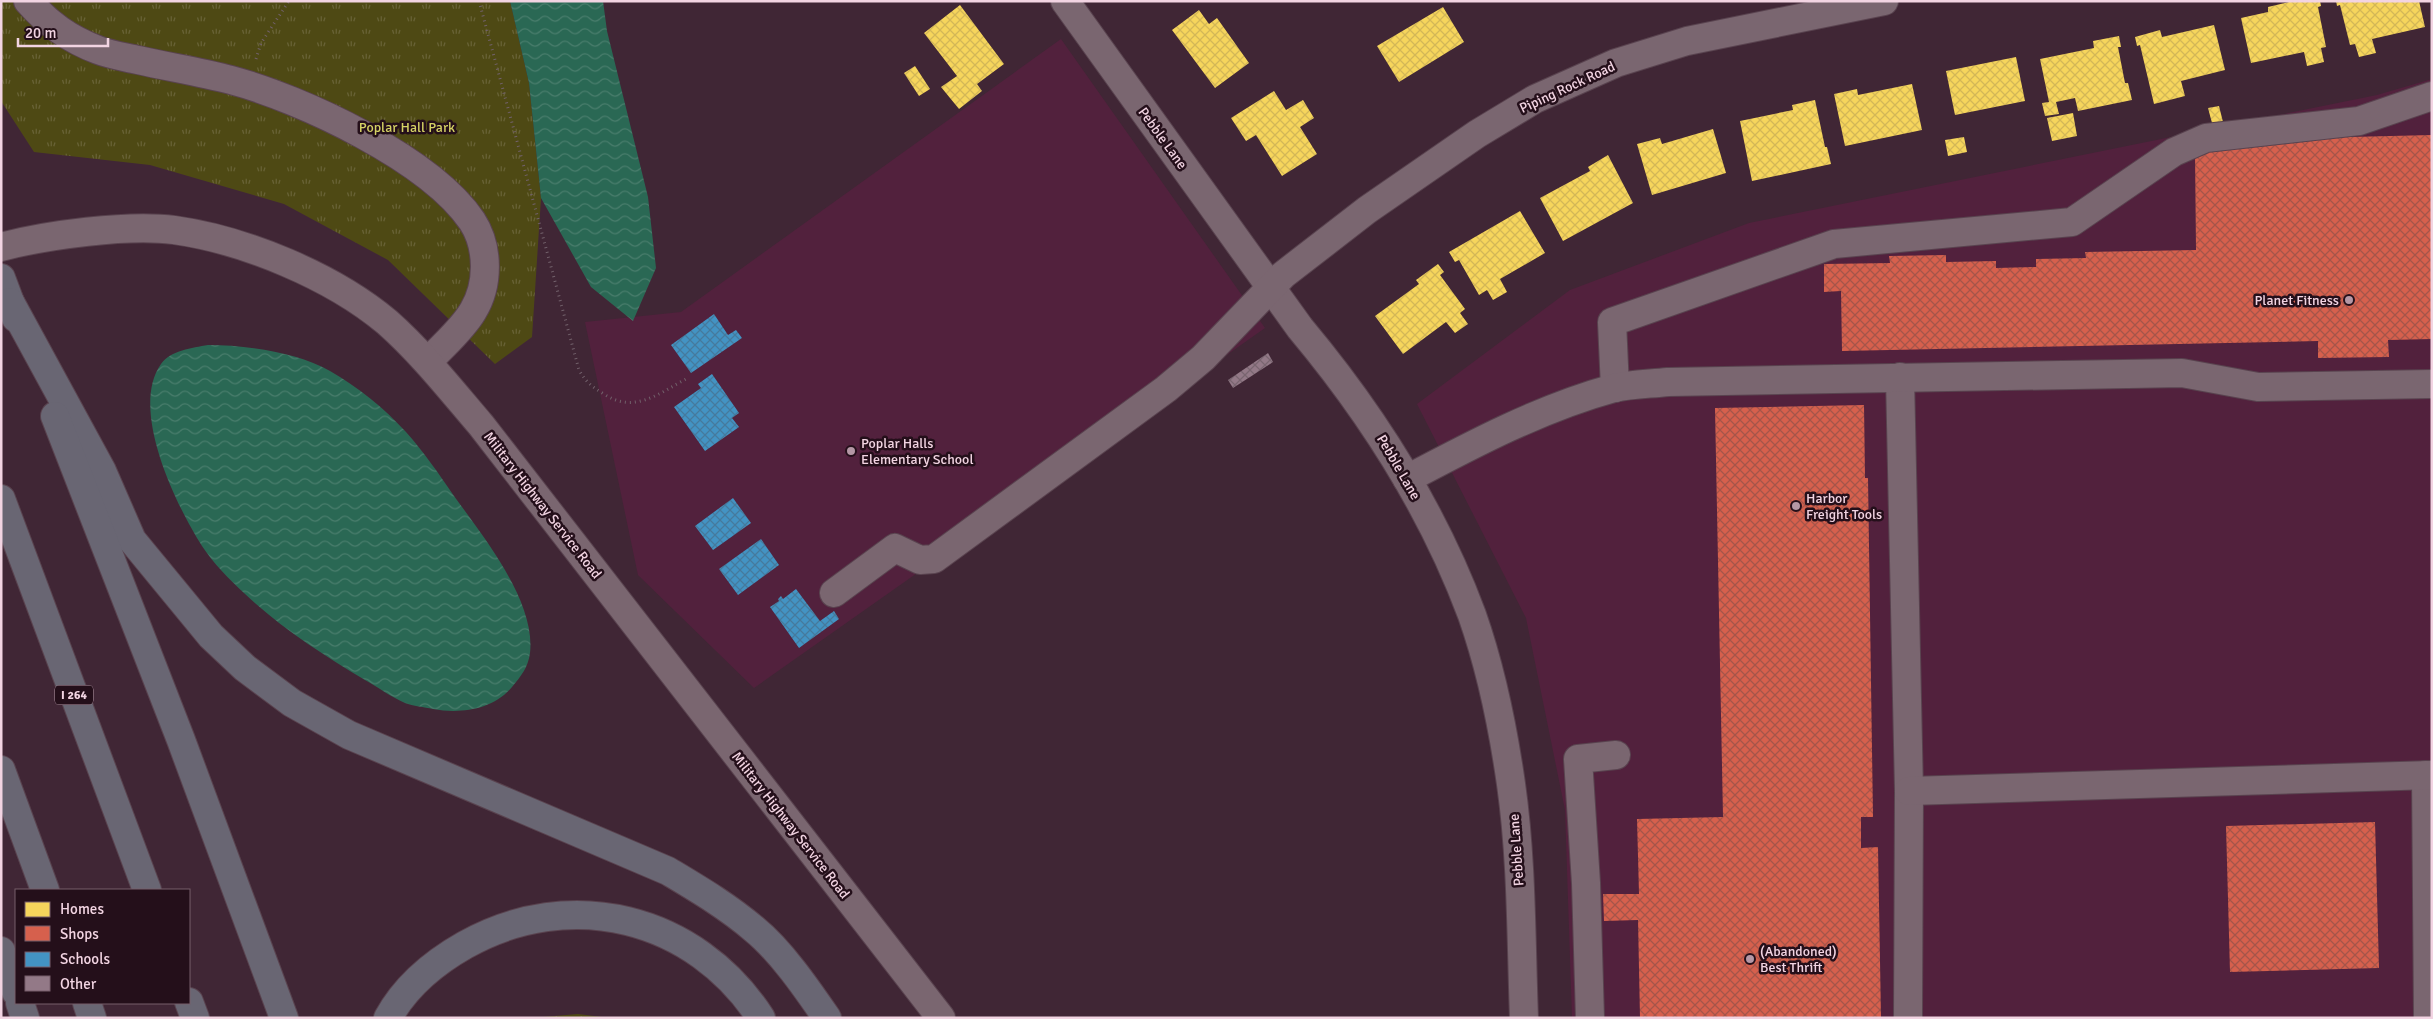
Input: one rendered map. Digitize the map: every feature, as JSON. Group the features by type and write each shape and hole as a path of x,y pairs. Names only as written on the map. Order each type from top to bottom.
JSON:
{"highway":[{"path":"6,290 181,740 284,1018"},
{"path":"6,290 102,471 132,540 211,636 246,668 292,703 349,735 668,871 714,898 756,930 775,950 827,1018"},
{"name":"I 264","path":"1,499 147,889"},
{"path":"1,770 45,889"},
{"path":"388,1018 418,980 448,955 482,935 528,920 565,915 596,915 634,921 670,935 703,954 726,974 751,1003 761,1018"},
{"path":"1,951 15,989"},
{"path":"20,1004 25,1018"},
{"path":"87,1004 92,1018"},
{"path":"190,1004 195,1018"}],"street":[{"path":"28,1 40,15 64,36 100,51 248,86 281,97 352,128 407,161 449,194 472,222 483,244 485,264 483,289 473,312 428,362"},
{"name":"Pebble Lane","path":"1065,1 1271,288 1369,417 1407,479 1445,551 1472,616 1492,684 1511,784 1518,854 1524,1018"},
{"name":"Piping Rock Road","path":"834,593 895,548 920,560 934,559 1166,389 1203,358 1283,275 1367,210 1477,134 1535,99 1616,63 1687,41 1884,1"},
{"path":"1616,388 1612,322 1834,244 2072,222 2174,152 2206,138 2359,121 2432,96"},
{"name":"Military Highway Service Road","path":"1,247 84,233 173,230 232,244 294,265 342,290 386,321 428,362 487,433 941,1018"},
{"path":"1407,479 1491,435 1560,407 1616,388 1668,382 2182,373 2258,387 2432,384"},
{"path":"1900,377 1909,791 1908,1018"},
{"path":"1590,1018 1586,883 1578,759 1616,755"},
{"path":"1909,791 2429,775 2428,1018"}],"path":[{"path":"248,86 261,43 289,1"},
{"path":"479,1 579,370 587,384 616,402 633,404 686,379"}],"shaded area":[{"name":"Poplar Halls Elementary School","path":"1061,39 1265,328 754,688 638,575 585,322 681,312"},
{"path":"2432,79 2432,1018 1572,1018 1565,810 1526,618 1417,404 1570,290 1749,223 2377,95"}],"green space":[{"name":"Poplar Hall Park","path":"1,1 510,1 529,83 541,198 532,337 495,364 388,260 284,204 150,165 34,152 1,101"},
{"path":"578,1014 610,1018 531,1018"}],"water":[{"path":"510,1 603,1 607,31 648,197 656,268 633,321 591,287 541,198 529,83"},
{"path":"208,345 255,348 287,354 317,364 351,384 370,398 398,423 412,439 492,549 516,591 525,612 530,633 529,658 521,675 504,695 486,705 454,711 405,703 302,640 258,606 216,565 191,528 169,482 153,431 150,406 153,383 165,359 182,350"}],"building: Homes":[{"path":"2293,1 2320,1 2321,6 2318,7 2326,47 2321,48 2324,62 2307,66 2304,52 2251,63 2241,18 2268,12 2268,7"},
{"path":"2336,1 2419,1 2425,27 2372,39 2376,53 2359,57 2355,44 2350,45 2340,5 2337,6"},
{"path":"960,5 1004,64 977,84 982,91 959,109 941,87 957,76 924,33"},
{"path":"1443,7 1464,42 1399,82 1377,46"},
{"path":"1199,10 1209,24 1217,18 1249,63 1215,88 1172,30"},
{"path":"2214,25 2225,70 2181,81 2185,96 2154,104 2140,45 2137,46 2135,37 2160,30 2162,37"},
{"path":"2119,36 2121,47 2118,47 2125,83 2128,83 2132,100 2078,111 2075,98 2056,102 2059,114 2045,116 2042,103 2049,102 2040,59 2094,48 2093,41"},
{"path":"2016,57 2025,101 1955,115 1946,71"},
{"path":"915,66 930,89 919,96 904,73"},
{"path":"1912,84 1922,130 1845,146 1834,94 1857,89 1858,95"},
{"path":"1274,91 1286,110 1303,100 1314,118 1300,127 1317,154 1282,176 1256,135 1246,141 1231,118"},
{"path":"1815,100 1825,147 1827,147 1831,164 1752,181 1740,121 1793,110 1792,105"},
{"path":"2219,106 2223,122 2212,123 2208,108"},
{"path":"2073,113 2077,136 2052,141 2047,118"},
{"path":"1713,129 1726,173 1652,195 1637,144 1660,138 1662,144"},
{"path":"1964,137 1967,152 1948,156 1945,140"},
{"path":"1608,155 1633,203 1563,241 1540,198 1590,171 1588,167"},
{"path":"1520,211 1545,253 1500,279 1507,292 1493,300 1487,290 1479,295 1459,260 1455,262 1449,252"},
{"path":"1438,264 1444,272 1440,275 1465,309 1460,313 1468,324 1455,333 1446,322 1403,354 1375,316 1419,284 1416,280"}],"building: Shops":[{"path":"2432,135 2432,339 2388,340 2389,357 2318,358 2318,341 1842,351 1841,291 1824,292 1824,264 1890,263 1889,256 1946,255 1946,262 1996,261 1996,268 2036,267 2036,259 2086,258 2085,252 2196,250 2195,152 2262,139"},
{"path":"1864,405 1865,478 1868,478 1873,817 1861,817 1861,848 1878,847 1881,1018 1640,1018 1638,920 1604,921 1603,894 1639,894 1637,819 1723,817 1715,408"},
{"path":"2375,822 2379,968 2230,972 2226,826"}],"building: Schools":[{"path":"714,314 728,335 736,330 742,338 691,373 671,345"},
{"path":"712,374 739,413 732,418 739,427 705,451 674,407 701,388 698,384"},
{"path":"733,498 751,523 713,550 695,526"},
{"path":"761,539 779,565 738,595 719,569"},
{"path":"796,589 820,621 834,611 839,619 799,648 770,607 779,601 778,599 781,596 783,599"}],"building: Other":[{"path":"1268,353 1273,362 1233,388 1228,380"}],"place":[{"name":"Planet Fitness","path":"2349,300"},
{"name":"Poplar Halls Elementary School","path":"851,451"},
{"name":"Harbor Freight Tools","path":"1796,506"},
{"name":"(Abandoned) Best Thrift","path":"1750,959"}]}
